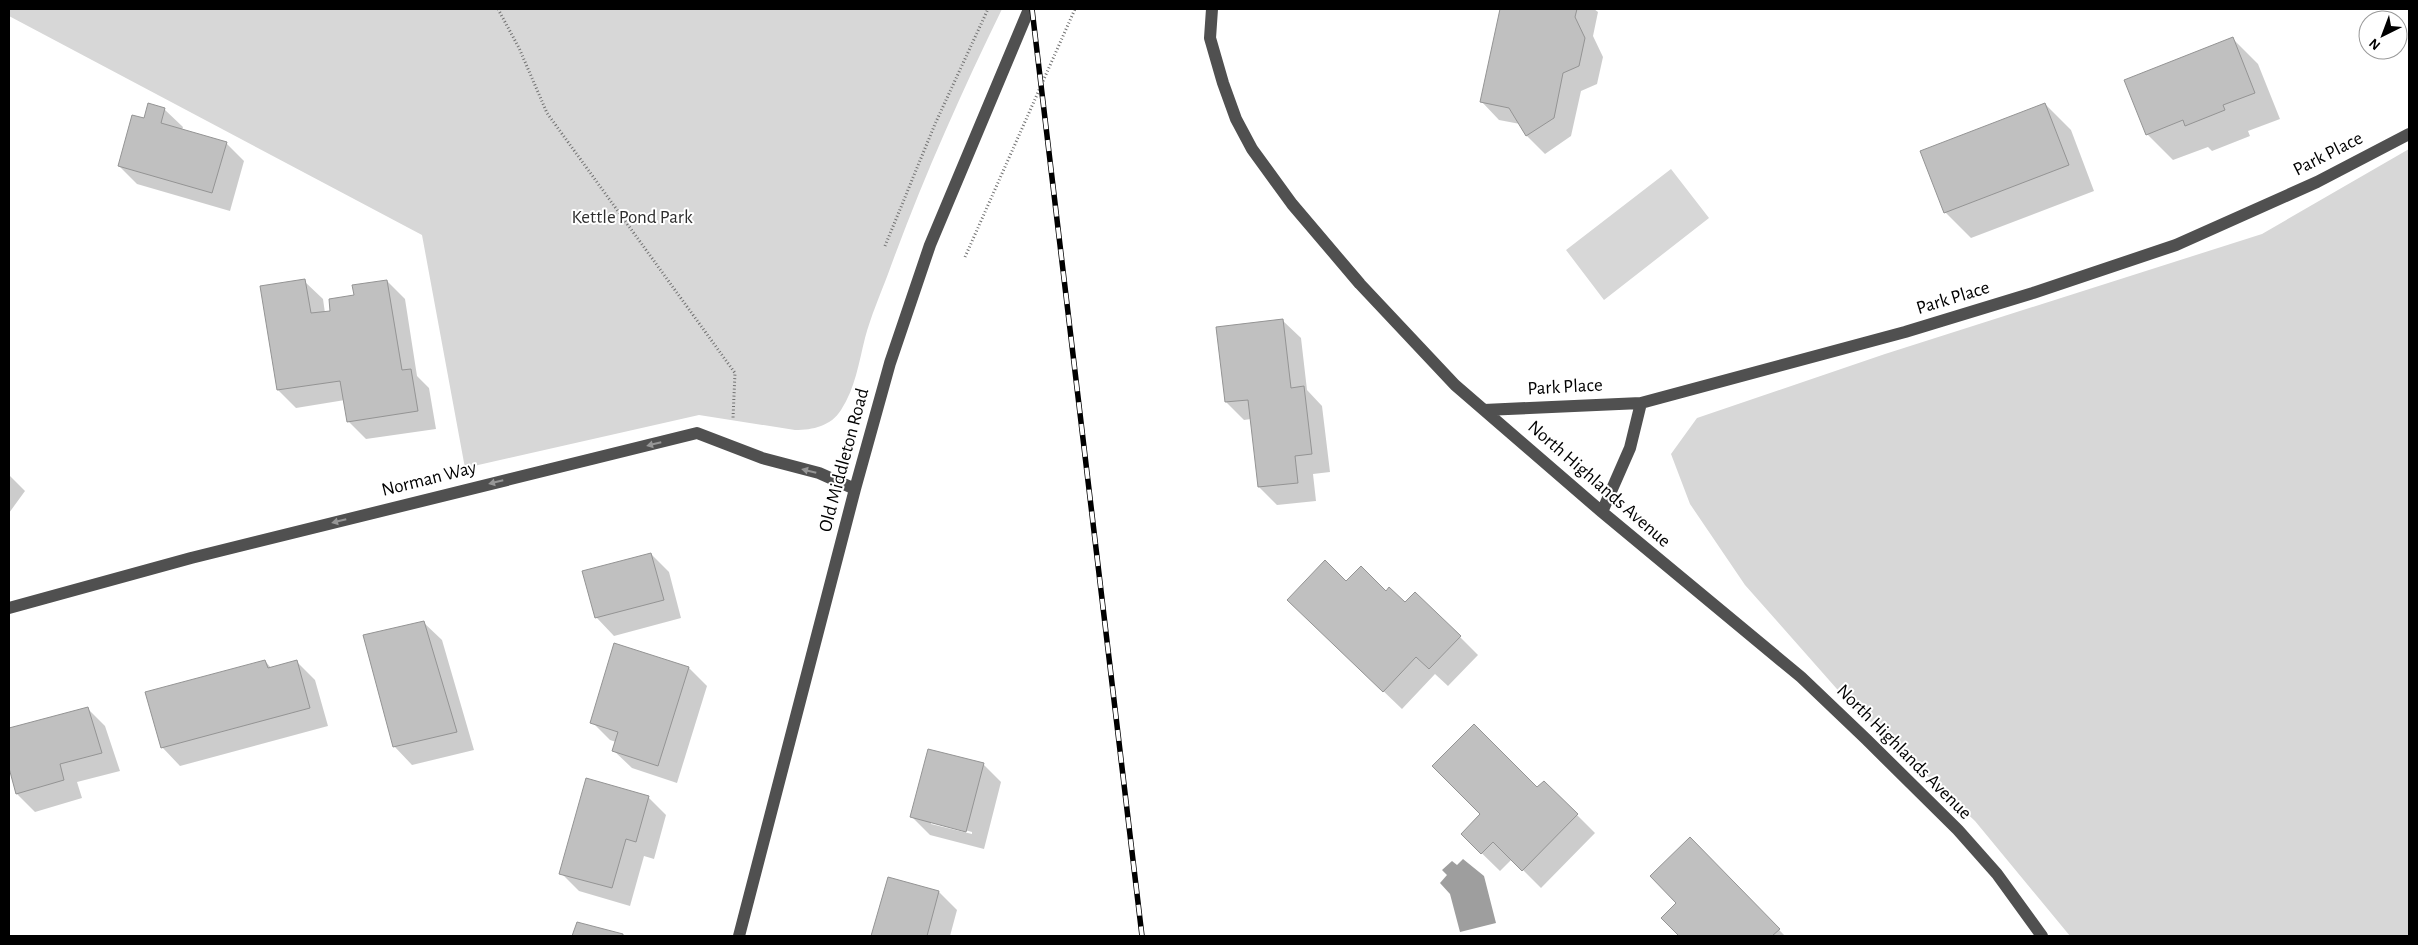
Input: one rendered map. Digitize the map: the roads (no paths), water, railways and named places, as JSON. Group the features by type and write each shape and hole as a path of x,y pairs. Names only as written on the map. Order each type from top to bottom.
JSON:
{"street":[{"name":"Old Middleton Road","path":"739,936 855,489 890,363 930,245 1029,9"},
{"name":"North Highlands Avenue","path":"1212,9 1210,38 1226,92 1252,149 1292,204 1360,284 1455,385 1602,512 1801,677 1859,732 1958,830 1997,874 2042,936"},
{"name":"Park Place","path":"1484,410 1641,402 1905,332 2033,293 2176,245 2317,182 2409,134"},
{"path":"1602,512 1630,448 1641,402"},
{"name":"Norman Way","path":"9,608 191,558 697,434 762,458 819,474 855,489"}],"railway":[{"path":"1032,9 1142,936"}],"park label":[{"name":"Kettle Pond Park","path":"632,217"}]}
